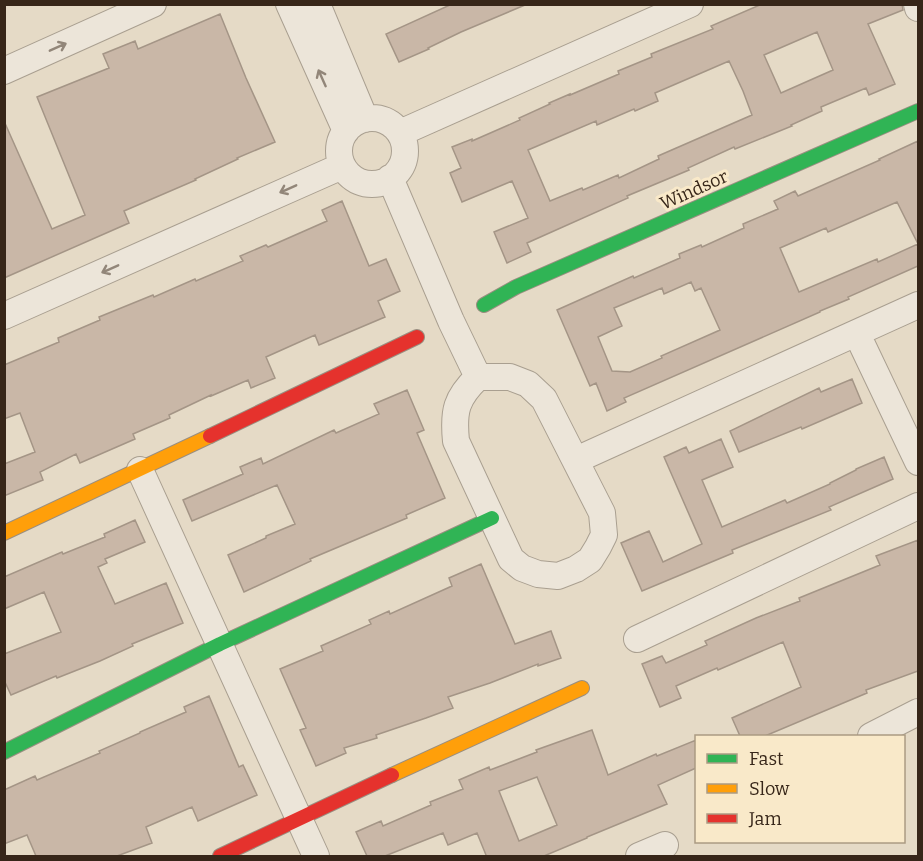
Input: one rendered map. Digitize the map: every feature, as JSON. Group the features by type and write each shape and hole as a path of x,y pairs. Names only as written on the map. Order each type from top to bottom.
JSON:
{"street":[{"path":"4,71 153,4"},
{"path":"289,4 356,125"},
{"path":"317,4 356,125"},
{"path":"400,133 690,4"},
{"name":"Windsor","path":"484,305 516,287 918,111"},
{"path":"379,118 391,123 400,133 405,145 404,160 396,174 380,183 369,184 349,175 342,166 339,148 340,142 356,125 379,118"},
{"path":"4,316 342,166"},
{"path":"390,178 478,377"},
{"path":"576,460 918,305"},
{"path":"857,334 918,462"},
{"path":"4,533 417,337"},
{"path":"478,377 510,377 528,384 544,399 576,460 602,513 604,535 590,560 576,569 558,576 538,574 522,568 511,559 456,441 454,423 457,407 465,390 478,377"},
{"path":"140,470 316,856"},
{"path":"637,639 918,506"},
{"path":"4,752 220,644 492,518"},
{"path":"220,856 582,688"},
{"path":"873,735 918,712"},
{"path":"639,856 664,845"}],"building":[{"path":"452,4 525,5 399,62 386,34"},
{"path":"762,4 902,4 903,10 868,24 895,84 869,95 866,88 821,107 822,111 792,126 735,149 734,147 688,168 689,170 627,196 628,198 527,243 531,252 507,263 494,232 528,218 512,181 462,202 450,173 461,168 452,147 472,139 472,141 520,120 519,118 549,103 619,74 618,71 652,57 651,54 713,29 711,26","holes":["817,32 833,70 781,93 764,55","729,61 752,115 658,156 659,159 619,178 618,175 550,201 528,150 596,121 597,125 658,101 655,93"]},
{"path":"220,14 275,142 124,211 129,223 4,278 4,121 52,229 85,215 37,97 109,68 103,54 135,41 138,49"},
{"path":"918,141 918,244 918,266 848,297 849,299 624,398 626,402 607,411 596,383 590,386 557,310 680,258 679,254 701,245 702,247 744,228 743,224 778,209 774,201 795,191 798,196","holes":["897,202 918,244 878,262 877,259 799,292 780,248 826,228 828,232","691,282 695,291 701,288 720,330 630,372 612,371 598,337 622,326 614,308 662,288 664,294"]},
{"path":"342,201 369,266 386,259 400,291 378,301 385,317 319,345 315,335 266,357 275,378 251,388 248,380 211,395 169,415 170,418 133,434 135,439 80,463 76,454 40,472 43,480 4,496 4,464 35,452 20,413 4,419 4,365 59,342 58,338 100,320 99,317 195,279 196,281 243,261 240,256 266,245 268,247 327,221 322,210"},
{"path":"852,379 862,403 802,429 801,427 739,452 730,431 819,388 821,392"},
{"path":"407,390 424,430 417,433 445,498 406,515 407,518 310,559 311,561 244,592 228,555 295,524 277,485 192,521 183,500 243,474 240,467 261,458 263,464 334,430 336,433 379,414 374,404"},
{"path":"721,439 733,467 702,480 722,527 785,500 787,503 884,457 893,479 829,507 831,510 732,550 733,553 642,591 621,543 649,531 663,562 702,544 664,457 686,447 689,453"},
{"path":"135,520 145,542 105,559 107,563 98,567 115,604 166,583 183,623 132,644 133,646 100,661 11,695 4,680 4,654 61,632 44,592 4,609 4,577 62,552 63,554 105,537 104,534"},
{"path":"918,540 918,671 866,690 867,693 767,735 740,735 732,718 801,687 783,642 676,686 681,698 660,707 642,664 662,656 666,663 707,645 705,641 800,601 799,598 880,565 876,556"},
{"path":"481,564 515,644 551,631 561,658 538,666 538,664 448,697 453,708 376,735 377,738 344,748 346,753 316,766 300,730 306,728 280,669 323,651 321,646 371,624 369,620 389,611 390,614 452,586 449,578"},
{"path":"209,696 239,767 243,765 257,795 198,821 192,807 146,827 152,843 117,856 36,856 27,835 4,844 4,790 35,776 37,780 100,753 99,751 186,712 184,707"},
{"path":"592,730 608,775 695,740 695,768 658,785 667,804 544,856 483,856 486,855 477,833 448,845 443,833 385,856 367,856 356,832 381,821 383,826 431,805 430,802 463,789 459,780 489,767 490,770 537,752 536,750","holes":["537,777 557,825 519,841 499,791"]}],"traffic: fast":[{"path":"484,305 516,287 918,111"},
{"path":"4,752 220,644 492,518"}],"traffic: slow":[{"path":"4,533 210,436"},
{"path":"392,775 582,688"}],"traffic: jam":[{"path":"210,436 417,337"},
{"path":"220,856 392,775"}]}
